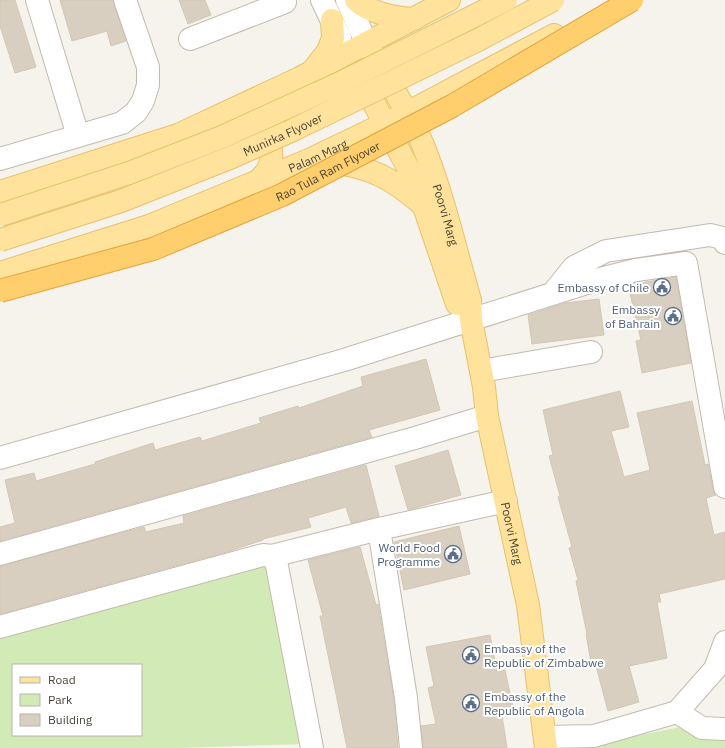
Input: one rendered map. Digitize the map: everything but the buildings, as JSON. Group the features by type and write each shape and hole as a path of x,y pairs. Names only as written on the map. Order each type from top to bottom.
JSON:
{"highway":[{"name":"Rao Tula Ram Flyover","path":"0,291 153,249 282,195 452,106 632,0"}],"main road":[{"path":"356,0 361,5 383,14 414,19"},
{"path":"0,192 178,135 367,44 449,0"},
{"name":"Munirka Flyover","path":"0,215 129,174 222,137 338,84 506,0"},
{"name":"Munirka Flyover","path":"0,240 121,201 232,157 294,130 473,43 553,0"},
{"name":"Palam Marg","path":"0,273 149,226 309,160 407,113 606,8 618,0"},
{"path":"312,71 328,51 333,38 332,20"},
{"name":"Poorvi Marg","path":"367,44 407,113 422,144 434,176 470,300 470,320 481,370 488,416 528,605 546,742"},
{"name":"Poorvi Marg","path":"348,53 416,183 456,303 470,320"},
{"path":"226,112 249,112 260,120 267,132 271,149 270,164 264,175 257,182"},
{"path":"309,160 341,163 364,168 388,178 405,189 424,206"}],"street":[{"path":"37,0 78,136"},
{"path":"0,159 122,123 136,112 143,101 148,85 148,67 125,0"},
{"path":"190,39 285,2 284,0"},
{"path":"322,0 348,53"},
{"path":"347,0 367,44"},
{"path":"553,293 574,267 606,251 710,235 723,238 725,243"},
{"path":"0,458 344,360 616,274 686,263 725,487"},
{"path":"481,370 591,352"},
{"path":"0,554 415,438 488,416"},
{"path":"0,627 263,555 272,556 379,529 506,501"},
{"path":"379,529 406,698 411,748"},
{"path":"272,556 276,561 312,748"},
{"path":"546,742 594,736 677,712 715,669 725,642"},
{"path":"677,712 702,728 725,729"}],"green space":[{"path":"268,560 304,744 177,748 0,748 0,636"},
{"path":"725,720 725,748 574,748 701,723"}],"place":[{"name":"Embassy of Chile","path":"662,287"},
{"name":"Embassy of Bahrain","path":"673,316"},
{"name":"World Food Programme","path":"453,554"},
{"name":"Embassy of the Republic of Zimbabwe","path":"471,655"},
{"name":"Embassy of the Republic of Angola","path":"471,703"}]}
